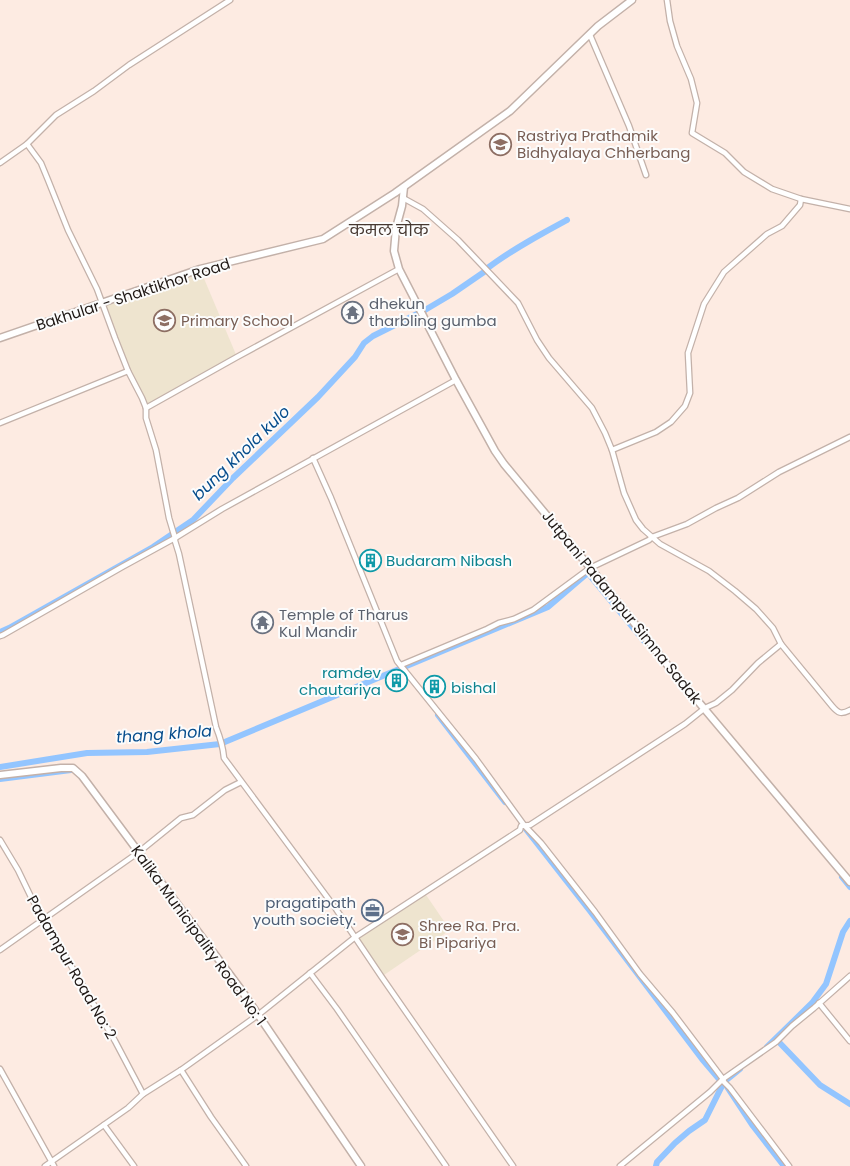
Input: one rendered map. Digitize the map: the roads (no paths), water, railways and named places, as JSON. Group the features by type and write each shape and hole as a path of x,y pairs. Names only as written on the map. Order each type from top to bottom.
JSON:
{"street":[{"path":"0,163 27,144 56,115 230,0"},
{"name":"Bakhular - Shaktikhor Road","path":"0,338 200,269 323,239 404,187 510,111 598,26 632,0"},
{"path":"667,0 670,21 677,46 691,79 697,104 692,133 725,153 744,172 772,189 801,199 850,209"},
{"path":"590,35 629,126 646,175"},
{"path":"27,144 40,163 68,230 103,302 128,371 146,408 146,418 156,450 224,758 336,910 513,1166"},
{"name":"Jutpani Padampur Simna Sadak","path":"404,187 396,228 394,251 398,269 495,451 665,662 850,882"},
{"path":"403,198 423,209 458,240 518,303 544,350 592,408 612,450 624,493 636,520 643,529 660,544 709,571 756,609 773,628 781,644 838,712 850,710"},
{"path":"612,450 656,432 671,422 685,406 690,393 688,353 704,304 724,272 767,234 782,226 800,204 801,199"},
{"path":"146,408 398,269"},
{"path":"0,423 128,371"},
{"path":"0,636 222,509 456,380"},
{"path":"401,665 533,610 590,568 652,537 687,524 738,498 779,472 850,437"},
{"path":"313,458 397,661 476,760 523,826 541,843 595,912 640,974 789,1166"},
{"path":"45,1166 53,1164 128,1108 143,1094 181,1070 258,1014 354,938 508,838 523,826 530,825 686,724 704,708 732,690 781,644"},
{"name":"Kalika Municipality Road No: 1","path":"0,775 73,768 82,776 242,991 361,1166"},
{"path":"0,950 139,852 181,818 193,815 225,790 241,782"},
{"name":"Padampur Road No: 2","path":"0,840 143,1094"},
{"path":"310,973 446,1166"},
{"path":"620,1166 710,1092 721,1080 776,1042 850,976"},
{"path":"819,1003 850,1041"},
{"path":"0,1069 53,1164"},
{"path":"181,1070 211,1117 246,1166"},
{"path":"104,1125 134,1166"}],"waterway":[{"name":"bung khola kulo","path":"489,267 517,248 567,220"},
{"name":"bung khola kulo","path":"0,632 153,547 193,520 233,478 318,397 355,357 364,343 373,336 425,310 484,272"},
{"name":"thang khola","path":"0,767 87,753 147,752 220,744 548,607 590,571"},
{"path":"588,573 645,642"},
{"path":"438,715 505,802"},
{"path":"0,779 71,770"},
{"path":"525,828 702,1059 719,1079 724,1082 753,1126 784,1166"},
{"path":"842,877 850,887"},
{"path":"767,1047 812,1003 826,984 843,932 850,921"},
{"path":"776,1039 820,1085 850,1104"},
{"path":"656,1166 657,1162 675,1143 705,1120 724,1082 740,1069"}],"place":[{"name":"Rastriya Prathamik Bidhyalaya Chherbang","path":"501,144"},
{"name":"dhekun tharbling gumba","path":"353,312"},
{"name":"Primary School","path":"165,320"},
{"name":"Budaram Nibash","path":"370,560"},
{"name":"Temple of Tharus Kul Mandir","path":"263,623"},
{"name":"ramdev chautariya","path":"397,681"},
{"name":"bishal","path":"435,687"},
{"name":"pragatipath youth society.","path":"372,911"},
{"name":"Shree Ra. Pra. Bi Pipariya","path":"403,934"}],"district":[{"name":"कमल चोक","path":"389,230"}]}
